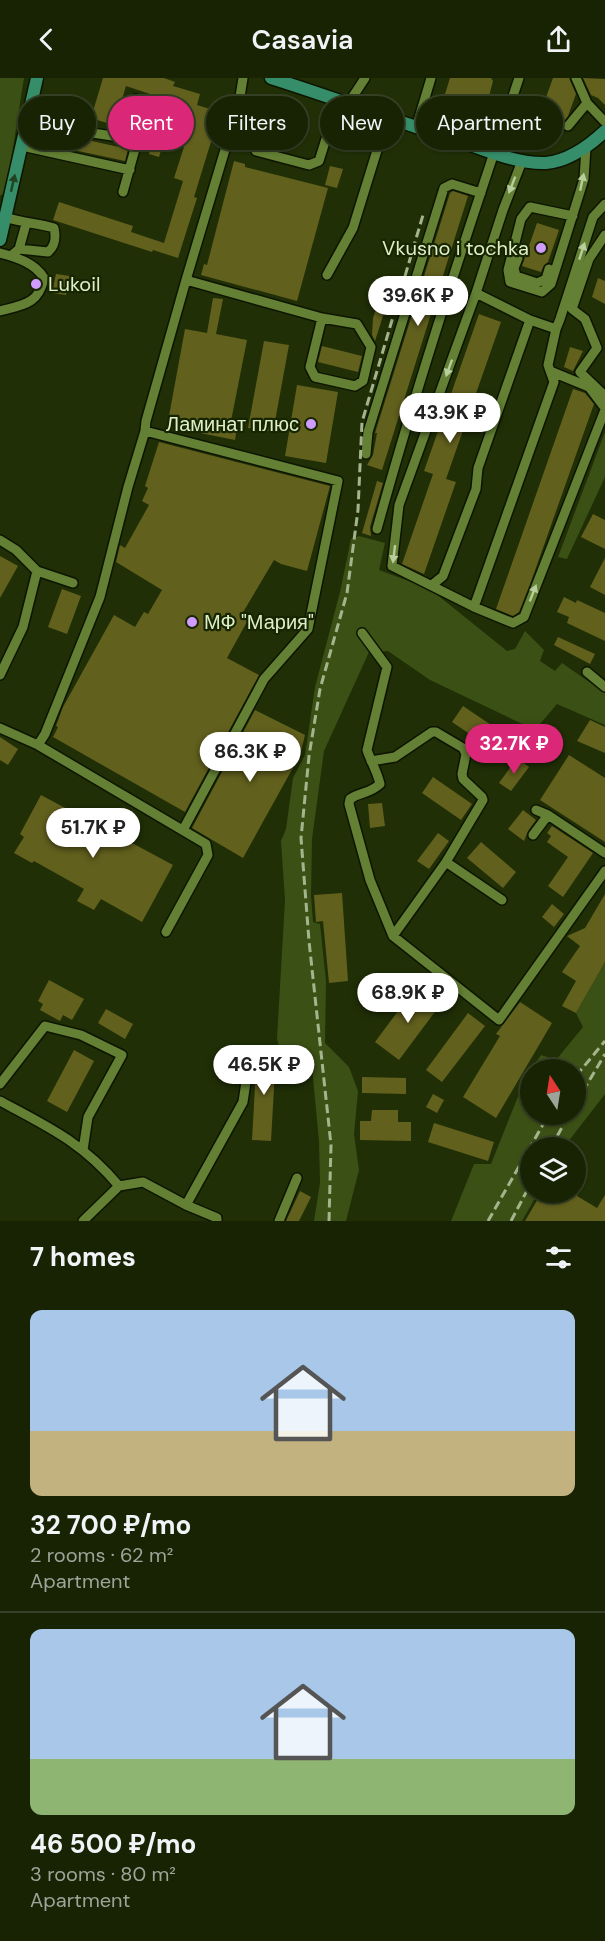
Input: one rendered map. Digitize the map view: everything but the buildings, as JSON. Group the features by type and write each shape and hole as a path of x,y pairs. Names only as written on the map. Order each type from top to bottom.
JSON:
{"main road":[{"path":"33,96 37,78"},
{"path":"271,78 324,96"},
{"path":"404,124 416,128"},
{"path":"486,150 522,161 547,163 573,155 605,131"},
{"path":"0,240 21,150"}],"street":[{"path":"38,745 45,734 100,597 146,421 239,103 243,78"},
{"path":"426,96 431,78"},
{"path":"377,529 400,446 519,78"},
{"path":"576,78 587,103 605,122"},
{"path":"352,96 360,80"},
{"path":"568,126 587,103"},
{"path":"573,216 530,207 521,219 518,235 521,249 514,268 516,276 537,283 546,279 557,245 569,227 573,216 584,179 586,147"},
{"path":"40,150 130,170"},
{"path":"123,192 135,150"},
{"path":"256,151 309,165 319,161 322,150"},
{"path":"327,275 353,228 377,150"},
{"path":"522,161 399,505 392,566 474,607 513,622 524,617 605,409 600,399 589,387 550,371"},
{"path":"366,454 368,432 444,188 452,184 481,193"},
{"path":"474,607 554,382 548,365 556,329 593,217 605,204"},
{"path":"503,210 521,219"},
{"path":"5,217 26,224 41,224 54,228 56,236 53,248 48,252 19,249"},
{"path":"11,255 19,249 26,224"},
{"path":"605,235 589,259 572,309 585,319 597,348 580,372 605,396"},
{"path":"0,253 11,255 29,264 44,278 41,290 35,299 0,311"},
{"path":"186,280 322,318 357,324 371,347 363,381 355,386 315,377 310,367 322,318"},
{"path":"476,293 530,320 556,329"},
{"path":"432,585 443,576 472,500 476,489 477,468 530,320"},
{"path":"145,430 338,481 308,629 264,679 183,830"},
{"path":"0,540 16,550 37,572 73,583"},
{"path":"0,675 23,627 37,572"},
{"path":"362,633 387,668 367,750 370,761 377,771 380,784 372,791 354,796 350,799 349,804 370,880 397,941 499,1020 605,871"},
{"path":"587,672 605,687"},
{"path":"0,728 38,745 206,844 208,855 166,932"},
{"path":"370,761 395,757 432,732 436,732 463,748 466,754 463,779 482,796 483,800 446,862 393,936"},
{"path":"536,810 548,815 605,853"},
{"path":"533,835 548,815"},
{"path":"446,862 502,900"},
{"path":"0,1084 45,1026 81,1035 122,1055 88,1117 83,1150"},
{"path":"186,1205 243,1102 249,1062"},
{"path":"0,1101 74,1142 102,1166 119,1186"},
{"path":"279,1221 297,1178"},
{"path":"82,1221 119,1186 143,1182 186,1205 217,1218 218,1221"}],"green space":[{"path":"0,78 24,78 21,96 18,96 18,116 6,192 0,196"},
{"path":"605,432 605,477 567,559 558,557"},
{"path":"359,536 385,543 379,570 430,589 507,651 515,649 525,631 544,650 540,661 555,671 562,663 605,693 605,725 557,704 535,730 430,680 388,651 369,652 324,751 312,839 313,922 320,924 326,981 325,1043 349,1067 358,1091 354,1134 359,1170 346,1221 314,1221 320,1183 319,1141 311,1057 282,1056 277,1039 285,900 281,841 286,829 293,778 305,755 315,687 340,592 351,539"},
{"path":"605,962 605,1094 586,1119 586,1059 557,1059 583,1027 576,1013"},
{"path":"541,1055 553,1059 538,1059"},
{"path":"520,1092 520,1125 581,1125 572,1137 520,1137 520,1203 532,1203 522,1221 451,1221 474,1164 491,1164"}],"railway":[{"path":"329,1221 331,1145 309,941 301,838 309,756 320,689 347,593 358,510 362,422 423,215"},
{"path":"586,1064 605,1041"},
{"path":"586,1086 605,1054"},
{"path":"488,1221 543,1125"},
{"path":"557,1137 563,1125"},
{"path":"511,1221 520,1203"}],"place":[{"name":"Vkusno i tochka","path":"541,248"},
{"name":"Lukoil","path":"36,284"},
{"name":"Ламинат плюс","path":"311,424"},
{"name":"МФ \"Мария\"","path":"192,622"}]}
